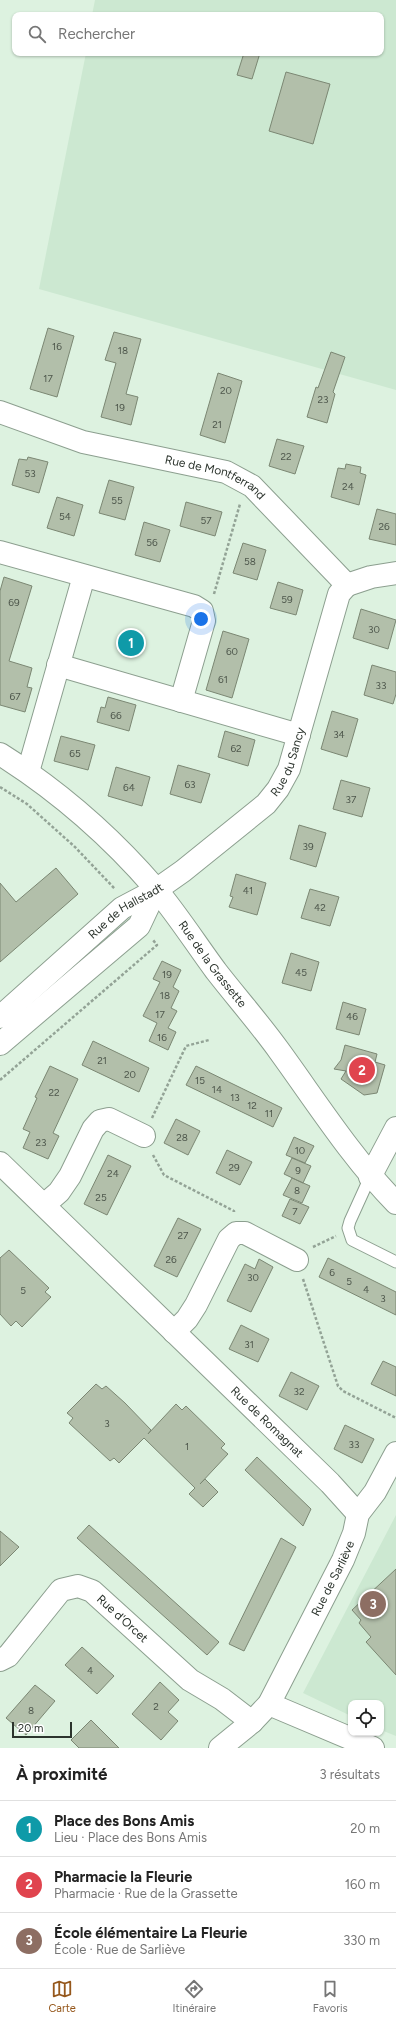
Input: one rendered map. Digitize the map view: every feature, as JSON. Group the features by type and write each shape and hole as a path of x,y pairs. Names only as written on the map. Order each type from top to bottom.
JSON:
{"street":[{"name":"Rue de Montferrand","path":"0,412 83,442 226,472 252,486 347,585"},
{"path":"0,552 194,606 202,611 204,621 181,701"},
{"path":"347,585 371,577 396,574"},
{"path":"28,772 84,576"},
{"name":"Rue du Sancy","path":"156,890 183,871 266,804 278,789 289,769 339,594 347,585"},
{"path":"58,665 299,735"},
{"name":"Rue de la Grassette","path":"0,754 28,772 99,831 132,862 156,890 211,964 268,1034 370,1177 396,1203"},
{"name":"Rue de Hallstadt","path":"0,1017 130,902 156,890"},
{"name":"Rue de Hallstadt","path":"0,1044 139,926 156,890"},
{"path":"44,1205 59,1192 70,1176 93,1129 100,1122 109,1119 144,1136"},
{"path":"370,1177 396,1128"},
{"name":"Rue de Romagnat","path":"0,1163 330,1483 358,1514"},
{"path":"174,1332 188,1318 229,1240 236,1233 245,1234 297,1260"},
{"name":"Rue de Sarliève","path":"220,1748 252,1722 269,1704 344,1560 354,1533 358,1514 375,1492 396,1452"},
{"name":"Rue d'Orcet","path":"0,1660 8,1656 61,1590 78,1586 92,1591 190,1680 222,1699 252,1722"},
{"path":"269,1704 373,1748"}],"lane":[{"path":"370,1177 350,1221 349,1233 352,1240 396,1262"}],"path":[{"path":"202,611 212,602 242,495 252,486"},
{"path":"0,786 27,804 75,847 111,886 130,902"},
{"path":"0,1080 157,945 139,926"},
{"path":"209,1040 186,1046 144,1136 164,1176 234,1211 236,1233"},
{"path":"349,1233 327,1240 303,1253 297,1260 338,1386 343,1391 396,1418"}],"shaded area":[{"path":"95,0 396,0 396,390 39,289 85,56 384,56 384,12 93,12"},
{"path":"396,1515 396,1736 384,1731 384,1700 348,1700 348,1715 303,1693"}],"building":[{"path":"243,56 259,56 252,79 237,75"},
{"path":"286,72 330,84 313,144 269,131"},
{"path":"48,328 74,336 57,397 30,389"},
{"path":"114,332 141,339 126,394 138,397 131,425 101,417 116,363 105,360"},
{"path":"331,352 345,357 333,392 335,394 327,423 307,417 316,387 318,388"},
{"path":"218,373 242,381 225,443 200,435"},
{"path":"277,439 304,446 295,474 269,466"},
{"path":"28,457 48,462 39,493 12,485 19,459 27,460"},
{"path":"346,464 361,467 360,473 366,475 359,505 331,497 338,468 345,469"},
{"path":"109,480 134,487 125,520 99,513"},
{"path":"57,497 83,505 74,536 47,528"},
{"path":"186,502 222,512 215,536 180,526"},
{"path":"377,509 396,514 396,545 369,539"},
{"path":"144,522 170,530 160,562 135,555"},
{"path":"243,543 266,550 257,580 233,573"},
{"path":"4,577 32,586 9,661 32,668 27,687 32,688 25,712 0,705 0,591"},
{"path":"278,582 303,590 296,615 270,608"},
{"path":"361,609 396,620 388,649 353,638"},
{"path":"223,631 249,639 232,698 206,690"},
{"path":"372,665 396,672 396,694 393,704 364,695"},
{"path":"108,697 136,705 129,731 97,722 101,707 105,708"},
{"path":"332,711 358,719 347,757 321,749"},
{"path":"225,731 255,740 248,766 218,757"},
{"path":"61,736 95,745 88,770 54,761"},
{"path":"178,765 210,774 201,803 170,794"},
{"path":"116,767 150,777 142,806 108,796"},
{"path":"341,780 370,788 362,817 333,809"},
{"path":"299,825 326,833 316,867 290,859"},
{"path":"56,868 78,894 0,962 0,883 16,902"},
{"path":"236,874 266,883 257,915 229,907 233,897 230,896"},
{"path":"310,889 339,897 330,926 301,918"},
{"path":"291,953 319,962 311,991 282,983"},
{"path":"162,961 181,970 173,987 179,991 171,1008 177,1011 168,1028 176,1032 168,1050 149,1041 157,1023 143,1016 160,982 153,979"},
{"path":"343,1002 366,1009 359,1035 336,1029"},
{"path":"93,1041 149,1068 139,1092 82,1065"},
{"path":"345,1045 377,1054 375,1062 385,1065 377,1093 364,1095 341,1079 346,1071 334,1069 341,1060"},
{"path":"50,1066 78,1079 53,1133 59,1136 48,1159 23,1148 30,1132 23,1129 37,1098 35,1097"},
{"path":"196,1066 282,1108 273,1127 186,1085"},
{"path":"176,1119 200,1131 188,1155 164,1143"},
{"path":"294,1137 314,1146 305,1163 286,1155"},
{"path":"227,1150 252,1162 240,1185 216,1173"},
{"path":"108,1155 131,1166 107,1215 84,1204"},
{"path":"292,1158 311,1166 303,1183 284,1174"},
{"path":"292,1178 310,1186 302,1203 283,1195"},
{"path":"290,1199 309,1207 300,1224 282,1216"},
{"path":"178,1218 201,1229 177,1277 154,1266"},
{"path":"9,1250 49,1288 45,1292 51,1297 22,1327 16,1321 11,1326 0,1314 0,1258"},
{"path":"328,1258 396,1292 396,1315 319,1277"},
{"path":"259,1259 273,1267 251,1312 227,1301 245,1264 255,1269"},
{"path":"241,1325 269,1339 258,1362 229,1349"},
{"path":"383,1361 396,1367 396,1396 371,1384"},
{"path":"291,1372 319,1386 307,1410 279,1396"},
{"path":"96,1384 102,1389 106,1386 125,1403 151,1430 148,1434 176,1404 182,1410 186,1406 225,1444 221,1448 228,1454 200,1484 205,1479 218,1492 203,1507 189,1494 195,1488 144,1438 119,1463 114,1458 110,1461 69,1423 73,1418 67,1413"},
{"path":"345,1425 374,1439 362,1463 334,1449"},
{"path":"257,1457 311,1509 303,1526 245,1470"},
{"path":"89,1525 219,1642 207,1655 77,1538"},
{"path":"0,1531 19,1547 0,1566"},
{"path":"281,1538 296,1547 244,1651 229,1644"},
{"path":"396,1569 396,1675 366,1642 371,1637 359,1623 361,1620 352,1610"},
{"path":"82,1647 114,1676 97,1694 65,1665"},
{"path":"160,1682 179,1700 168,1712 178,1721 161,1740 132,1714"},
{"path":"35,1685 55,1701 26,1735 6,1718"},
{"path":"91,1720 119,1748 79,1748 71,1740"}],"place":[{"name":"Place des Bons Amis","path":"131,643"},
{"name":"Pharmacie la Fleurie","path":"362,1070"},
{"name":"École élémentaire La Fleurie","path":"373,1604"}]}
